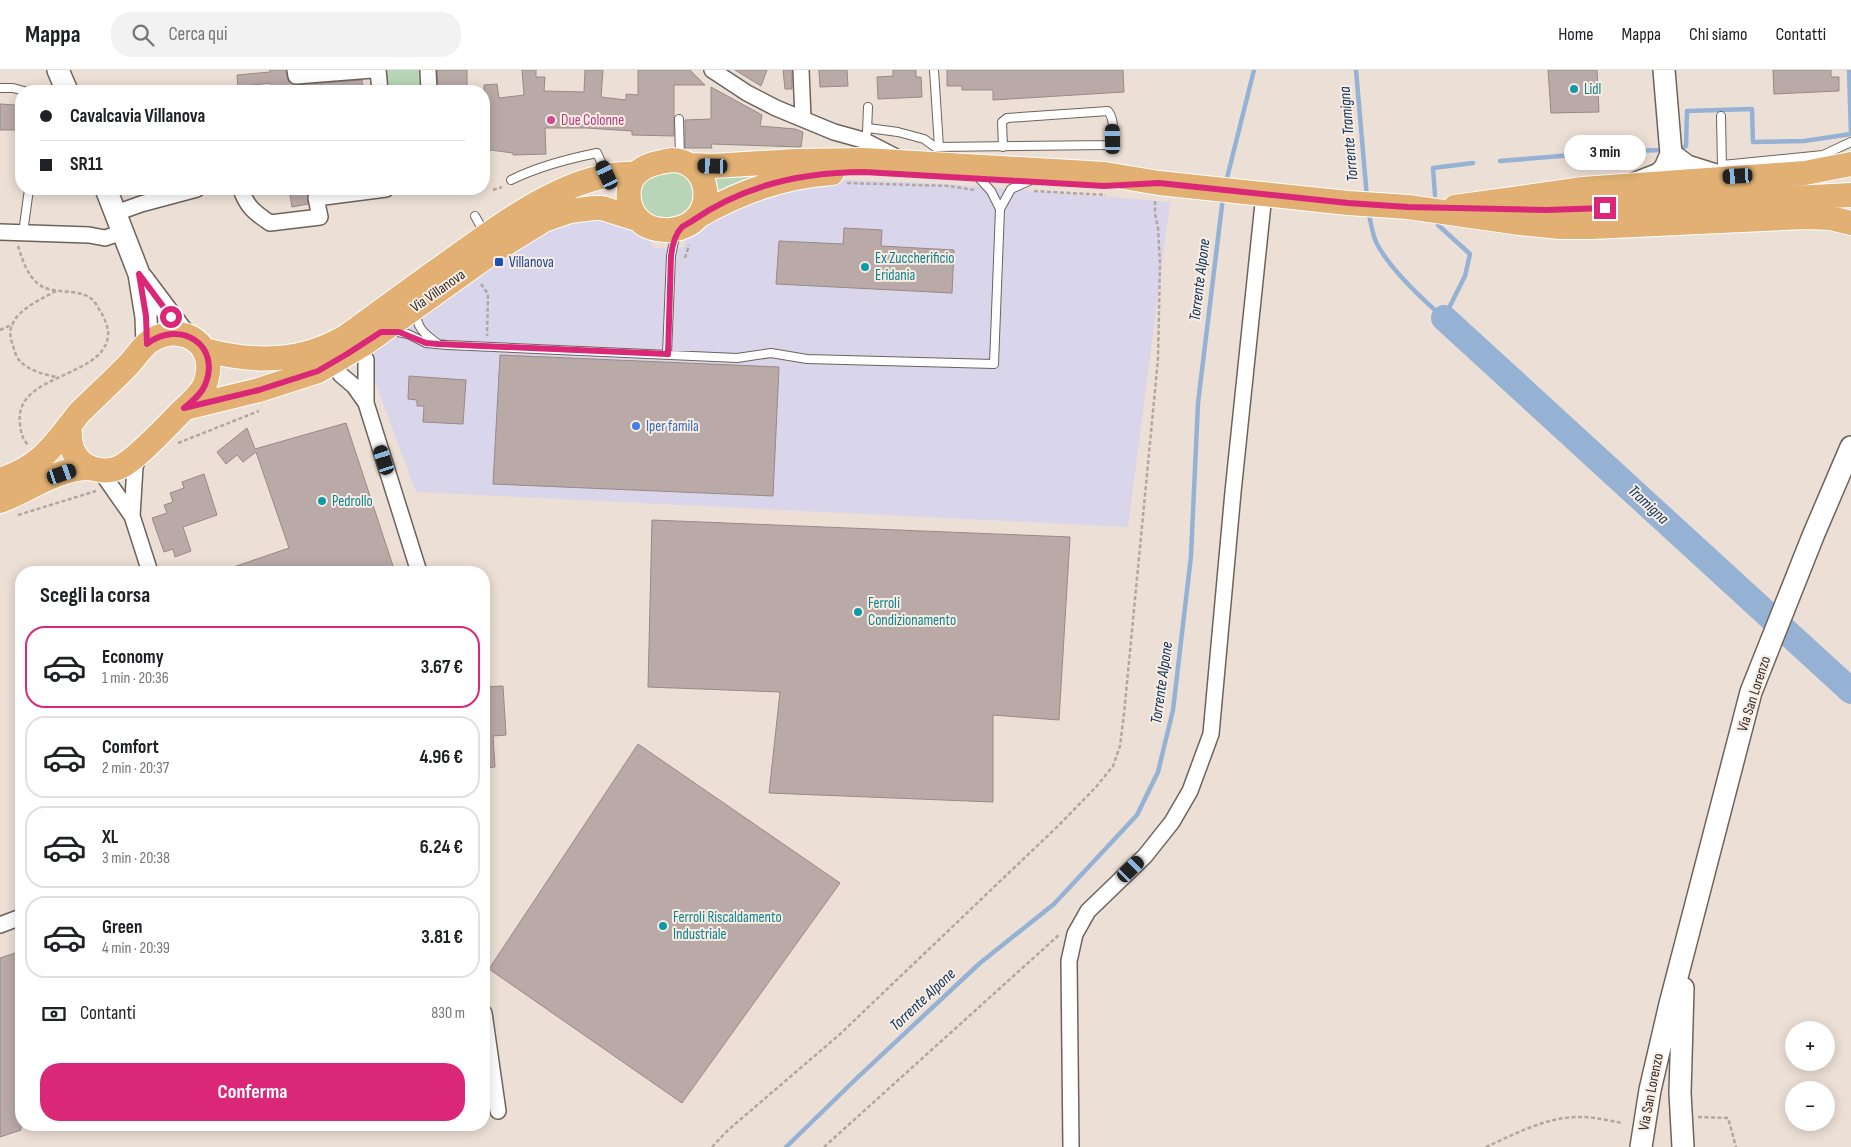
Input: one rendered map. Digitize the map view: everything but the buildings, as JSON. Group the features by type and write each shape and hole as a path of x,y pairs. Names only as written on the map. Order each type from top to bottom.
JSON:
{"main road":[{"path":"1168,184 980,186 864,172 816,174 751,190 726,200 692,227 670,230 647,224 631,208 629,191 631,181 636,174 651,165 685,163 713,166 795,161 844,171 902,166 936,153 1105,174 1168,184 1348,203 1408,207 1546,210 1628,196 1722,171 1805,173 1851,164"},
{"path":"685,163 702,176 706,194 705,206 692,227"},
{"name":"Via Villanova","path":"205,350 237,358 274,359 324,348 347,336 481,226 586,182 607,175 621,173 636,174"},
{"path":"1628,196 1851,195"},
{"path":"1408,207 1469,217 1560,227 1805,217 1831,218 1851,223"},
{"name":"Via Villanova","path":"184,408 259,390 303,376 333,363 381,332 497,249 544,220 570,211 594,208 609,210 647,224"},
{"path":"0,480 28,469 52,450 70,425 147,344 162,336 172,334 184,334 196,340 205,350 208,360 206,383 198,396 140,451 118,468 96,477"},
{"path":"70,425 69,442 74,454 96,477"},
{"path":"5,509 20,493 78,468 96,477"}],"street":[{"path":"58,70 64,85"},
{"path":"295,70 296,76 372,70"},
{"path":"378,70 379,85"},
{"path":"428,70 429,85"},
{"path":"712,70 747,93 802,119 834,132 866,134 902,166"},
{"path":"801,70 802,119"},
{"path":"1628,196 1665,168 1671,148 1664,70"},
{"path":"834,132 843,141 845,146 844,171"},
{"path":"1671,148 1687,166 1722,171"},
{"path":"1071,1147 1069,961 1075,934 1088,911 1145,856 1172,822 1190,791 1211,734 1233,492 1253,193"},
{"path":"108,195 139,274 146,316 147,344"},
{"path":"0,232 89,235 105,238 119,222 141,204 175,195"},
{"path":"243,195 253,212 270,223 320,216 316,198 339,195"},
{"path":"139,274 184,334"},
{"path":"360,346 366,360 366,403 417,566"},
{"path":"333,363 341,375 354,386 366,403"},
{"name":"Via San Lorenzo","path":"1641,1147 1650,1090 1751,692 1813,536 1851,447"},
{"path":"132,516 135,467 140,451"},
{"path":"96,477 104,476 132,516 148,566"},
{"path":"0,925 15,919"},
{"name":"Via San Lorenzo","path":"1683,1147 1680,1093 1684,951"},
{"path":"490,1055 498,1111"}],"lane":[{"path":"934,70 936,153"},
{"path":"0,88 15,89"},
{"path":"868,107 866,134 898,132 924,139 936,153"},
{"path":"936,153 1003,147 1109,145 1113,139 1112,116 1108,111 1007,118 1002,122 1003,147"},
{"path":"1721,116 1722,171 1823,155 1851,142"},
{"path":"679,118 685,163"},
{"path":"512,180 534,169 552,163 597,153 607,175"},
{"path":"980,186 991,190 1000,209"},
{"path":"381,332 399,332 426,343 510,348 737,358 779,353 807,359 994,364 1000,209 1011,188 1029,186"},
{"path":"21,232 27,195"},
{"path":"647,224 665,240 671,256"},
{"path":"668,354 671,256 674,242 692,227"},
{"path":"417,306 416,319 422,332 438,344"}],"path":[{"path":"844,171 949,186 972,188 980,186"},
{"path":"712,1147 727,1131 839,1035 1059,825 1096,787 1113,766 1120,746 1124,714 1158,359 1160,264 1158,228 1155,214 1156,198 1168,184"},
{"path":"1029,186 1107,195"},
{"path":"684,258 692,227"},
{"path":"21,232 18,246 28,271 35,282 56,291 85,295 95,302 106,321 108,335 104,349 96,358 85,366 58,377 36,390 24,404 19,418 22,439 32,450"},
{"path":"0,330 12,324 23,312 38,301 56,291"},
{"path":"488,294 487,337 510,338 510,348"},
{"path":"12,324 10,335 18,359 26,366 39,372 58,377"},
{"path":"174,445 260,410"},
{"path":"5,509 96,491 96,477"},
{"path":"824,1147 1061,933"},
{"path":"1486,1147 1517,1133 1552,1121 1581,1117 1623,1123"},
{"path":"1695,1117 1728,1118 1736,1147"}],"shaded area":[{"path":"829,179 947,184 1170,202 1128,527 416,492 367,360 366,349 553,223 577,215 620,221 649,239 654,248 683,247 687,237 717,212"}],"green space":[{"path":"385,70 421,70 422,85 387,85"},
{"path":"670,171 687,175 696,189 693,208 673,216 657,217 651,215 641,203 639,191 645,182 652,177"},
{"path":"764,173 717,193 711,176"}],"waterway":[{"name":"Torrente Alpone","path":"1226,182 1254,70"},
{"name":"Torrente Tramigna","path":"1356,70 1367,198"},
{"path":"1849,70 1851,134"},
{"path":"1678,150 1686,146 1687,111 1752,109 1753,142 1804,141 1851,134"},
{"path":"1500,161 1622,151 1665,150"},
{"path":"1435,195 1433,168 1473,163"},
{"name":"Torrente Alpone","path":"786,1147 980,963 1054,904 1137,815 1158,772 1173,710 1191,556 1198,403 1223,197"},
{"name":"Torrente Tramigna","path":"1368,211 1377,244 1390,264 1444,318 1465,276 1470,254 1438,225"},
{"name":"Tramigna","path":"1444,318 1851,691"}],"place":[{"name":"Lidl","path":"1574,89"},
{"name":"Due Colonne","path":"551,120"},
{"name":"Villanova","path":"499,262"},
{"name":"Ex Zuccherificio Eridania","path":"865,267"},
{"name":"Iper famila","path":"636,426"},
{"name":"Pedrollo","path":"322,501"},
{"name":"Ferroli Condizionamento","path":"858,612"},
{"name":"Ferroli Riscaldamento Industriale","path":"663,926"}],"route":[{"path":"171,317 139,274 144,297 147,344 162,336 184,334 196,340 205,350 208,360 206,383 198,396 184,408 259,390 318,371 381,332 399,332 416,337 426,343 438,344 668,354 671,256 674,242 682,227 726,200 751,190 816,174 841,172 1104,186 1159,183 1348,203 1408,207 1546,210 1605,208"}]}
